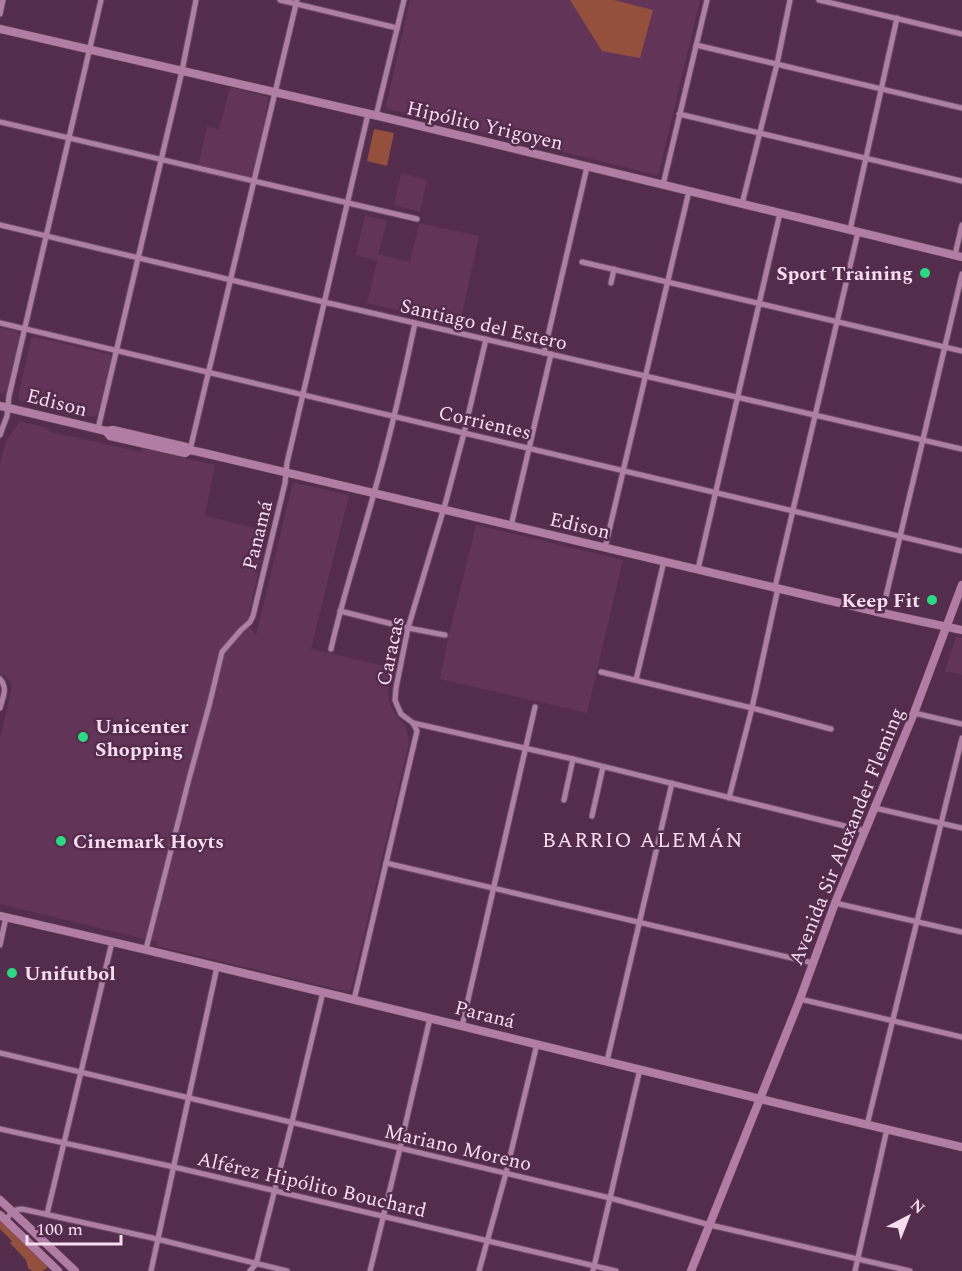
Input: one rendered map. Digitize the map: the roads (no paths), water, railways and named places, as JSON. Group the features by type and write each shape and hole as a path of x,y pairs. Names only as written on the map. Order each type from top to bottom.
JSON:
{"street":[{"path":"0,14 3,0"},
{"path":"0,435 7,416 4,406 9,396 102,0"},
{"path":"102,430 116,350 182,71 196,0"},
{"path":"280,0 397,28"},
{"name":"Panamá","path":"146,949 222,652 253,616 347,203 404,0"},
{"path":"663,185 707,0"},
{"path":"742,204 777,64 790,0"},
{"path":"819,0 962,34"},
{"path":"190,450 296,2"},
{"path":"729,798 752,708 793,511 837,321 866,158 897,18"},
{"name":"Hipólito Yrigoyen","path":"0,29 372,115 958,256"},
{"path":"696,45 962,108"},
{"path":"679,114 962,182"},
{"path":"0,122 417,219"},
{"path":"544,353 587,167"},
{"path":"605,548 688,191"},
{"path":"698,569 780,213"},
{"name":"Santiago del Estero","path":"0,225 962,449"},
{"path":"958,256 962,225"},
{"path":"582,262 962,351"},
{"path":"611,283 614,269"},
{"path":"882,613 962,273"},
{"name":"Corrientes","path":"0,323 962,551"},
{"path":"331,649 374,493 416,323"},
{"name":"Caracas","path":"413,723 401,714 395,700 396,688 408,628 444,509 486,339"},
{"path":"511,526 551,354"},
{"name":"Edison","path":"4,406 102,430 110,436 185,453 190,450 962,630"},
{"path":"636,680 664,561"},
{"name":"Avenida Sir Alexander Fleming","path":"691,1271 836,903 914,713 962,585"},
{"path":"340,611 445,635"},
{"path":"601,672 831,729"},
{"path":"0,679 4,684 0,708"},
{"path":"462,1026 535,707"},
{"path":"914,713 962,724"},
{"path":"413,723 573,759 865,831"},
{"path":"354,1000 417,731 413,723"},
{"path":"867,1125 962,738"},
{"path":"564,800 573,759"},
{"path":"592,816 603,767"},
{"path":"607,1061 672,783"},
{"path":"875,808 962,828"},
{"path":"386,863 813,963"},
{"path":"836,903 962,932"},
{"path":"0,945 3,916"},
{"name":"Paraná","path":"3,916 217,966 759,1100 962,1147"},
{"path":"47,1214 112,942"},
{"path":"151,1271 217,966"},
{"path":"250,1271 256,1264 322,992"},
{"path":"800,999 962,1037"},
{"path":"370,1271 430,1018"},
{"path":"479,1271 506,1173 537,1044"},
{"name":"Mariano Moreno","path":"0,1053 910,1271"},
{"path":"593,1268 640,1069"},
{"name":"Alférez Hipólito Bouchard","path":"0,1129 275,1190 487,1240 593,1268 615,1271"},
{"path":"855,1271 886,1129"},
{"path":"0,1200 75,1271"},
{"path":"58,1271 3,1218 16,1209 22,1209 287,1271"}],"place":[{"name":"Sport Training","path":"925,273"},
{"name":"Keep Fit","path":"932,600"},
{"name":"Unicenter Shopping","path":"83,737"},
{"name":"Cinemark Hoyts","path":"61,841"},
{"name":"Unifutbol","path":"12,973"}],"district":[{"name":"BARRIO ALEMÁN","path":"643,840"}]}
